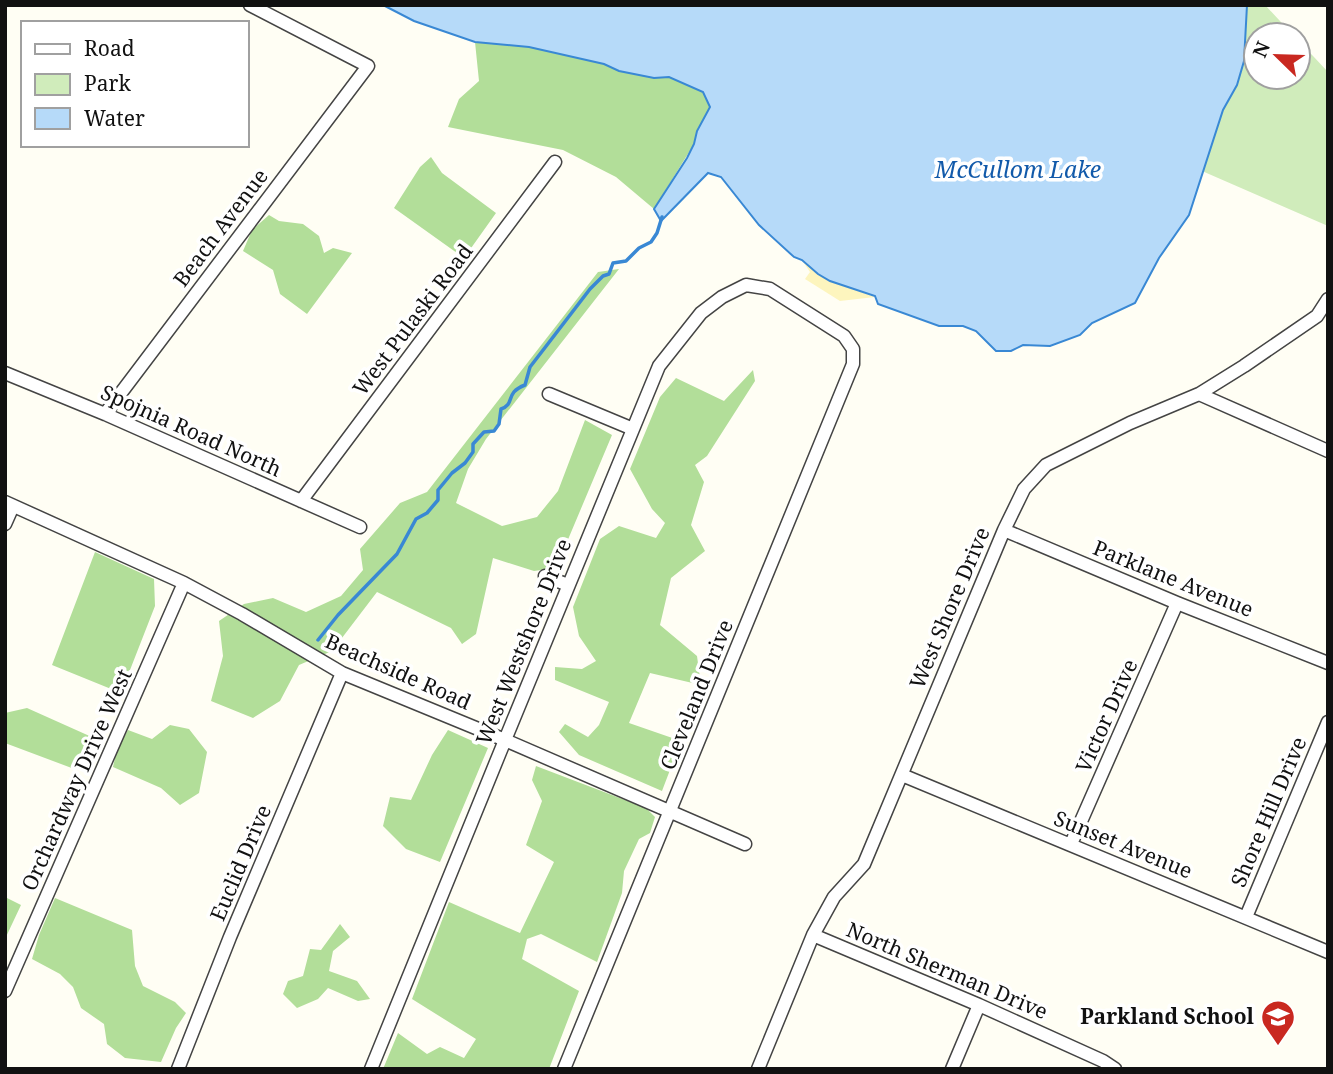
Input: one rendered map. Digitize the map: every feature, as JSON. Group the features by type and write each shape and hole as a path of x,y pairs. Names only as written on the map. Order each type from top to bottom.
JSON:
{"street":[{"name":"Beach Avenue","path":"105,414 368,66 250,5"},
{"name":"West Pulaski Road","path":"301,501 555,162"},
{"name":"West Westshore Drive","path":"371,1069 659,366 701,313 722,297 746,285 770,289 844,336"},
{"name":"West Shore Drive","path":"758,1069 813,935 834,897 864,864 1004,530 1024,489 1046,465 1199,394 1244,366 1317,316 1328,299"},
{"name":"Cleveland Drive","path":"564,1069 853,365 853,349 844,336"},
{"name":"Spojnia Road North","path":"5,373 105,414 360,527"},
{"path":"550,394 633,429"},
{"path":"1199,394 1328,451"},
{"path":"5,524 9,504"},
{"name":"Beachside Road","path":"9,504 184,583 342,673 745,844"},
{"name":"Parklane Avenue","path":"1004,530 1328,663"},
{"path":"545,576 568,585"},
{"name":"Orchardway Drive West","path":"5,991 184,583"},
{"name":"Victor Drive","path":"1071,844 1177,603"},
{"name":"Euclid Drive","path":"178,1069 230,937 342,673"},
{"name":"Shore Hill Drive","path":"1246,917 1328,722"},
{"name":"Sunset Avenue","path":"902,775 1328,952"},
{"name":"North Sherman Drive","path":"813,935 979,1004 1102,1060 1115,1069"},
{"path":"952,1069 979,1004"}],"green space":[{"path":"1247,5 1265,5 1280,21 1246,21"},
{"path":"475,42 529,47 604,64 619,71 654,78 669,77 703,92 711,107 697,131 694,144 654,209 616,177 563,150 448,127 459,99 479,81"},
{"path":"1312,55 1328,72 1328,226 1202,171 1223,110 1237,85 1242,68 1242,91 1312,91"},
{"path":"431,157 442,173 496,213 464,258 394,208 420,167"},
{"path":"269,215 279,221 303,224 319,236 324,253 333,248 352,253 307,314 280,294 273,270 243,251 252,230"},
{"path":"619,269 486,439 468,469 456,503 502,526 537,517 558,491 585,420 612,435 556,568 534,571 493,558 476,634 462,644 451,628 377,592 332,651 299,665 280,701 253,718 211,701 223,656 219,621 244,604 273,598 306,612 341,596 363,570 360,549 400,503 427,492 598,272"},
{"path":"753,370 755,381 707,456 695,465 704,482 691,525 705,551 671,578 660,625 697,656 701,685 650,673 629,723 681,741 662,791 579,755 559,732 565,724 588,737 599,725 609,702 555,680 555,667 582,669 596,661 579,636 573,607 600,539 619,526 656,538 665,523 652,509 630,469 660,397 676,378 724,401"},
{"path":"95,552 154,579 155,606 121,693 52,665"},
{"path":"27,708 94,738 77,770 5,743 5,713"},
{"path":"170,725 189,729 207,752 199,793 180,805 161,788 113,767 117,749 128,730 152,739"},
{"path":"448,730 488,748 440,862 406,849 383,826 390,797 411,800 432,755"},
{"path":"536,766 646,808 655,817 650,833 639,839 624,871 622,893 597,962 541,934 527,939 522,959 579,991 549,1069 383,1069 398,1033 427,1054 440,1047 464,1058 476,1039 412,999 449,902 520,933 554,862 526,845 542,801 532,780"},
{"path":"5,897 21,905 5,939"},
{"path":"55,898 132,930 135,966 143,986 175,1002 186,1013 161,1062 125,1058 107,1044 104,1024 81,1008 73,987 60,974 32,959"},
{"path":"340,924 350,937 333,951 329,971 357,981 370,999 358,1001 328,988 318,999 297,1008 283,994 288,981 303,976 310,949 321,950"}],"sand":[{"path":"802,260 830,281 875,297 840,301 805,279 810,272"}],"water":[{"name":"McCullom Lake","path":"383,5 1247,5 1246,21 1242,21 1242,68 1237,85 1223,110 1189,215 1159,258 1135,303 1092,323 1080,335 1050,346 1023,345 1011,351 996,351 976,331 963,326 939,326 878,304 875,296 830,281 818,274 802,260 794,257 759,225 721,177 708,173 661,221 654,209 687,158 710,107 703,92 669,77 654,78 619,71 604,64 529,47 475,42 414,21"}],"waterway":[{"path":"318,640 338,615 397,554 416,519 427,513 438,500 438,490 473,452 473,444 484,432 494,431 499,424 501,409 508,404 514,391 525,385 530,367 590,289 603,276 609,274 613,263 626,261 639,248 651,242 662,217"}],"place":[{"name":"Parkland School","path":"1278,1047"}]}
